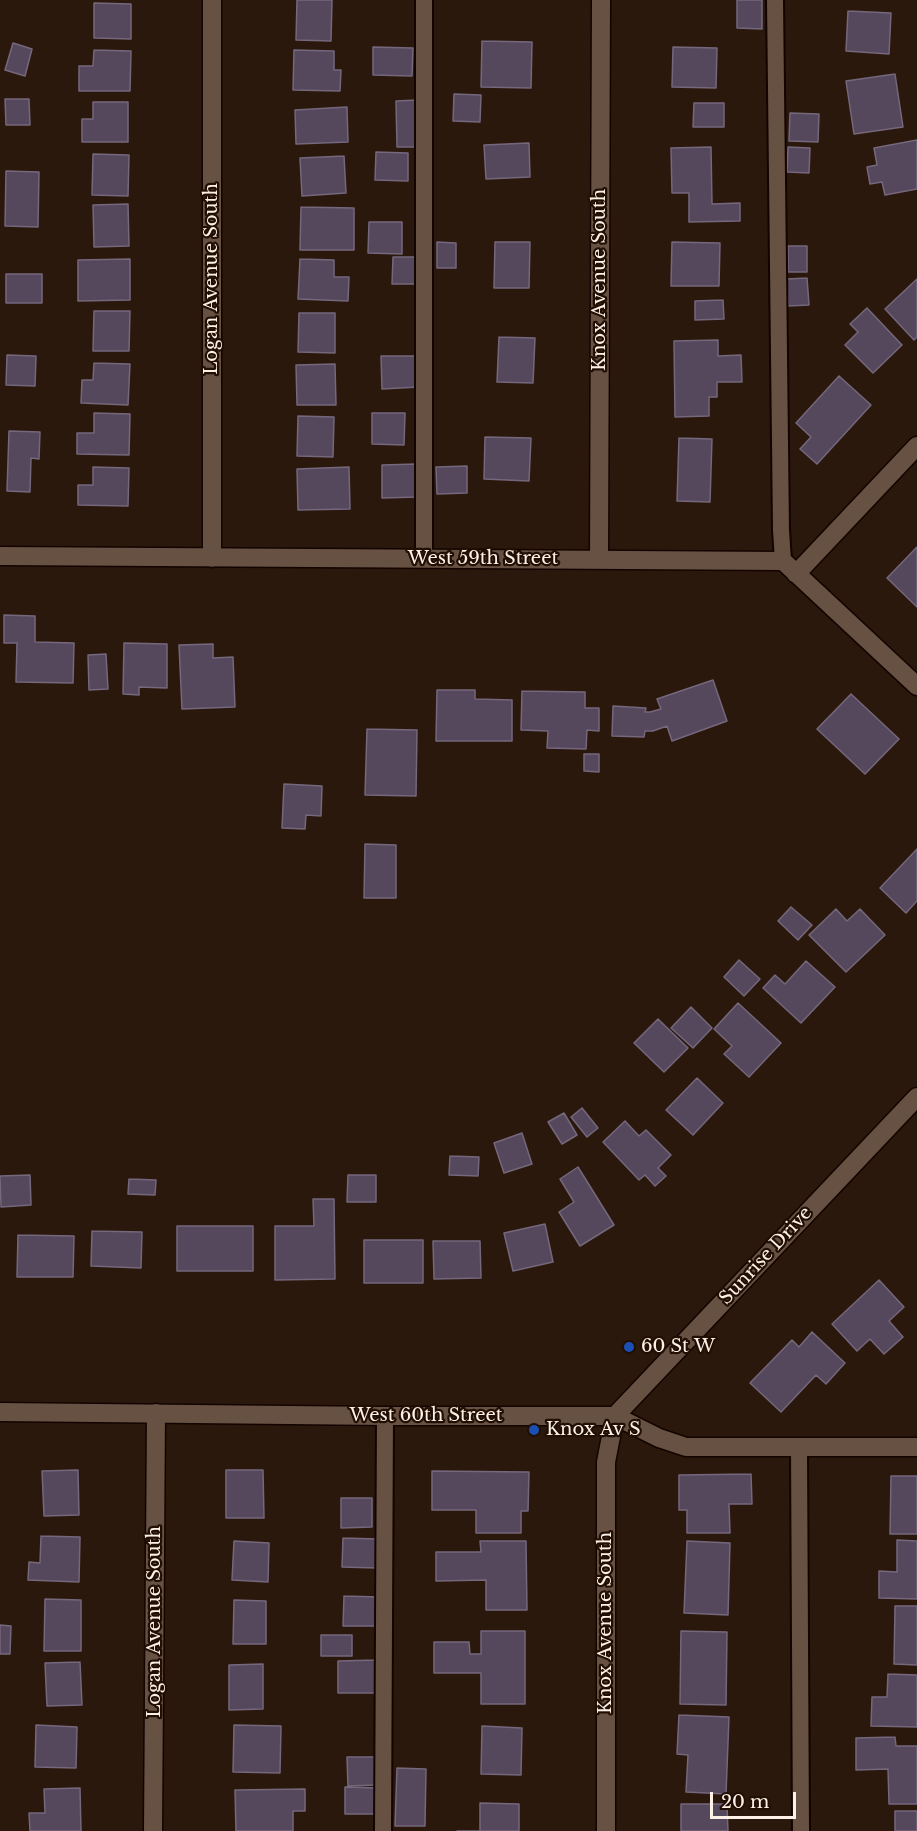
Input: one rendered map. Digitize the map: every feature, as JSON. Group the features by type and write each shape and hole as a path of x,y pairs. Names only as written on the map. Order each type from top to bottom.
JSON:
{"street":[{"name":"Logan Avenue South","path":"212,0 212,558"},
{"name":"Knox Avenue South","path":"599,559 601,0"},
{"path":"917,446 790,568 917,686"},
{"name":"West 59th Street","path":"0,556 599,559 790,568"},
{"name":"Sunrise Drive","path":"615,1416 917,1097"},
{"name":"West 60th Street","path":"0,1412 615,1416 659,1438 686,1447 917,1448"},
{"name":"Logan Avenue South","path":"153,1831 156,1413"},
{"name":"Knox Avenue South","path":"606,1831 606,1462 615,1416"}],"lane":[{"path":"424,0 424,559"},
{"path":"775,0 781,530 790,568"},
{"path":"383,1831 384,1416"},
{"path":"799,1448 801,1831"}],"building":[{"path":"297,0 332,0 331,41 296,40"},
{"path":"737,0 762,0 762,29 737,28"},
{"path":"94,3 131,4 131,39 94,38"},
{"path":"848,11 891,13 889,54 846,51"},
{"path":"482,41 532,42 531,88 481,87"},
{"path":"13,43 32,49 25,76 5,70"},
{"path":"373,47 413,48 412,76 373,75"},
{"path":"673,47 717,48 716,88 672,87"},
{"path":"94,50 131,51 130,91 79,91 79,66 93,66"},
{"path":"294,50 334,51 334,70 341,70 340,91 293,90"},
{"path":"895,74 903,127 854,134 846,81"},
{"path":"454,94 481,95 480,122 453,121"},
{"path":"5,99 29,99 30,125 6,125"},
{"path":"418,100 419,147 397,147 396,101"},
{"path":"93,102 128,102 128,142 82,142 82,119 93,119"},
{"path":"694,103 724,103 724,127 693,127"},
{"path":"347,107 348,142 296,144 295,110"},
{"path":"790,113 819,114 818,142 789,141"},
{"path":"917,140 917,189 885,195 882,182 870,184 867,167 877,165 874,148"},
{"path":"529,143 530,177 486,179 484,145"},
{"path":"711,147 712,204 740,203 740,221 689,222 689,193 672,193 671,148"},
{"path":"788,147 810,148 809,173 787,172"},
{"path":"376,152 408,153 408,181 375,180"},
{"path":"93,154 129,155 128,196 92,195"},
{"path":"344,156 346,193 302,196 300,158"},
{"path":"6,171 39,172 38,227 5,226"},
{"path":"128,204 129,246 94,247 93,205"},
{"path":"301,207 354,208 354,250 300,250"},
{"path":"369,222 402,222 402,254 368,253"},
{"path":"437,242 456,243 456,268 437,268"},
{"path":"495,242 530,242 529,288 494,288"},
{"path":"672,242 720,243 719,286 671,286"},
{"path":"788,246 807,246 807,272 788,272"},
{"path":"393,257 419,257 419,284 392,284"},
{"path":"130,259 130,300 78,301 78,260"},
{"path":"300,259 334,260 334,277 349,277 348,301 298,299"},
{"path":"6,274 42,274 42,303 6,303"},
{"path":"807,278 809,305 788,306 787,279"},
{"path":"917,279 917,337 914,340 885,309"},
{"path":"723,300 724,319 695,320 695,301"},
{"path":"867,308 902,345 873,373 845,345 858,332 850,324"},
{"path":"94,311 130,311 129,351 93,351"},
{"path":"299,313 335,313 335,353 298,352"},
{"path":"499,337 535,338 533,383 497,382"},
{"path":"718,340 718,356 741,355 742,382 717,382 717,397 709,397 709,416 675,417 674,341"},
{"path":"7,355 36,356 35,386 6,385"},
{"path":"381,356 418,356 419,387 382,389"},
{"path":"94,363 130,364 128,405 81,403 82,380 93,380"},
{"path":"335,364 336,405 297,405 296,365"},
{"path":"839,376 871,405 817,464 800,449 811,437 796,423"},
{"path":"94,413 130,414 129,455 77,454 77,433 94,433"},
{"path":"372,413 405,413 404,445 372,444"},
{"path":"298,416 334,417 333,457 297,456"},
{"path":"9,431 40,432 39,459 31,458 30,492 7,491"},
{"path":"485,437 531,438 529,481 484,479"},
{"path":"679,438 712,439 710,502 677,501"},
{"path":"417,464 418,497 382,498 382,465"},
{"path":"467,466 467,493 437,494 436,467"},
{"path":"93,467 129,468 128,506 78,505 78,485 93,485"},
{"path":"349,467 350,509 298,510 297,469"},
{"path":"917,547 917,607 887,578"},
{"path":"4,615 35,616 35,642 74,643 73,683 16,682 17,643 4,643"},
{"path":"124,643 167,644 167,688 139,687 139,695 123,694"},
{"path":"213,644 213,658 233,657 235,707 182,709 179,645"},
{"path":"106,654 108,689 89,690 88,655"},
{"path":"713,680 727,721 672,741 667,726 645,731 644,737 612,736 613,706 646,708 645,712 650,712 661,709 657,699"},
{"path":"437,690 475,690 475,699 512,700 512,741 436,741"},
{"path":"522,691 585,692 585,708 599,708 599,731 587,730 586,749 547,748 548,731 521,730"},
{"path":"851,694 899,739 865,774 817,729"},
{"path":"367,729 417,730 416,796 365,795"},
{"path":"584,754 599,754 599,772 584,771"},
{"path":"284,784 322,786 321,816 306,815 305,829 282,828"},
{"path":"365,844 396,845 396,898 364,898"},
{"path":"917,849 917,901 906,913 880,888"},
{"path":"791,907 812,925 798,940 778,921"},
{"path":"836,909 847,921 860,909 885,935 846,972 809,935"},
{"path":"739,960 760,979 744,996 724,977"},
{"path":"806,961 835,987 801,1023 763,988 775,975 785,984"},
{"path":"738,1003 781,1043 749,1077 724,1054 732,1046 714,1029"},
{"path":"691,1007 712,1028 693,1048 671,1028"},
{"path":"658,1019 688,1048 664,1072 634,1043"},
{"path":"697,1078 723,1103 693,1135 666,1110"},
{"path":"582,1108 598,1128 587,1137 571,1117"},
{"path":"564,1113 577,1135 562,1144 548,1122"},
{"path":"625,1121 639,1136 646,1130 671,1155 658,1168 666,1176 655,1186 645,1175 639,1180 603,1142"},
{"path":"522,1133 532,1164 504,1173 494,1143"},
{"path":"450,1156 479,1157 478,1176 449,1175"},
{"path":"578,1167 614,1225 580,1246 559,1212 574,1202 560,1179"},
{"path":"30,1175 31,1205 1,1207 0,1176"},
{"path":"348,1175 376,1175 376,1202 347,1202"},
{"path":"129,1179 156,1180 155,1195 128,1194"},
{"path":"313,1199 334,1199 335,1279 275,1280 275,1226 314,1226"},
{"path":"545,1224 553,1262 513,1271 504,1233"},
{"path":"177,1226 253,1226 253,1271 177,1271"},
{"path":"92,1231 142,1232 141,1268 91,1266"},
{"path":"18,1235 74,1236 73,1277 17,1277"},
{"path":"364,1240 423,1240 423,1283 364,1283"},
{"path":"433,1241 480,1241 481,1278 434,1279"},
{"path":"879,1280 904,1307 889,1321 903,1337 884,1354 870,1339 857,1351 832,1324"},
{"path":"812,1332 845,1363 826,1384 816,1375 781,1412 750,1383 792,1340 799,1347"},
{"path":"78,1470 79,1515 44,1516 42,1471"},
{"path":"226,1470 263,1470 264,1518 226,1518"},
{"path":"432,1471 529,1472 528,1511 521,1511 521,1533 476,1533 476,1510 432,1510"},
{"path":"751,1474 752,1504 729,1504 730,1533 687,1533 687,1510 679,1510 679,1475"},
{"path":"891,1476 917,1476 917,1534 890,1534"},
{"path":"341,1498 372,1498 372,1527 341,1528"},
{"path":"41,1536 80,1537 79,1582 28,1580 29,1562 40,1563"},
{"path":"343,1538 377,1539 377,1568 342,1567"},
{"path":"897,1540 917,1541 917,1599 879,1598 879,1571 897,1572"},
{"path":"234,1541 269,1543 268,1582 232,1580"},
{"path":"480,1541 526,1541 527,1610 486,1610 486,1580 436,1581 436,1552 481,1552"},
{"path":"687,1541 730,1543 728,1615 684,1613"},
{"path":"344,1596 379,1597 378,1626 343,1626"},
{"path":"45,1599 81,1600 81,1651 44,1651"},
{"path":"234,1600 266,1601 266,1644 233,1644"},
{"path":"895,1606 917,1606 917,1665 894,1664"},
{"path":"0,1625 11,1626 10,1654 0,1654"},
{"path":"481,1631 525,1631 525,1704 481,1704 481,1673 434,1673 434,1642 469,1642 470,1654 481,1654"},
{"path":"681,1631 727,1632 726,1705 680,1704"},
{"path":"321,1635 352,1635 352,1656 321,1656"},
{"path":"377,1660 378,1693 338,1693 338,1661"},
{"path":"80,1662 82,1705 47,1706 45,1663"},
{"path":"263,1664 263,1709 229,1710 229,1665"},
{"path":"888,1674 917,1675 917,1727 871,1726 872,1697 887,1697"},
{"path":"679,1715 729,1717 726,1794 686,1792 688,1755 677,1754"},
{"path":"36,1725 77,1727 76,1768 35,1767"},
{"path":"234,1725 281,1726 280,1773 233,1772"},
{"path":"482,1726 522,1728 521,1775 481,1774"},
{"path":"895,1737 896,1746 917,1746 917,1804 889,1804 888,1769 856,1770 856,1738"},
{"path":"347,1757 377,1757 377,1785 348,1786"},
{"path":"397,1768 426,1769 425,1826 395,1826"},
{"path":"345,1787 378,1788 377,1814 345,1814"},
{"path":"80,1788 81,1831 30,1831 29,1813 45,1813 44,1789"},
{"path":"305,1789 305,1811 293,1811 293,1831 236,1831 235,1790"},
{"path":"480,1803 519,1804 519,1831 480,1831"},
{"path":"681,1804 727,1804 728,1831 681,1831"},
{"path":"895,1811 917,1811 917,1831 895,1831"}],"place":[{"name":"60 St W","path":"629,1347"},
{"name":"Knox Av S","path":"534,1430"}]}
